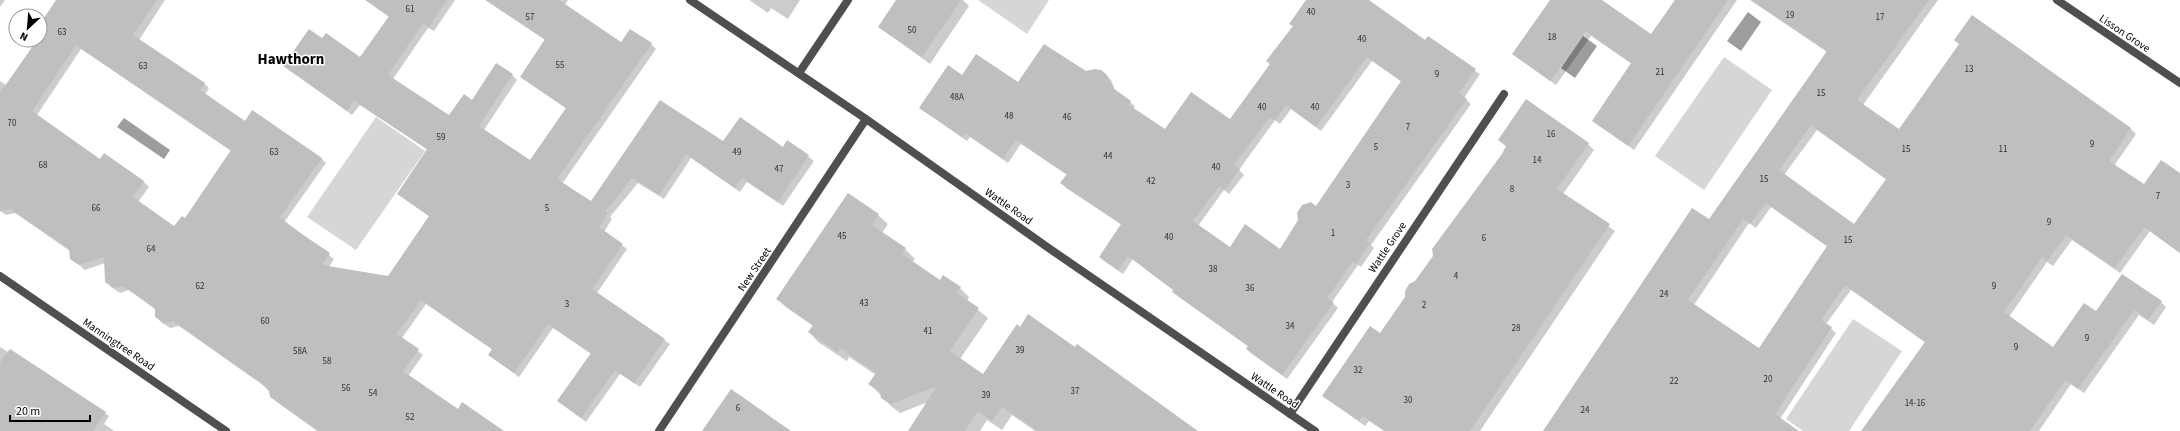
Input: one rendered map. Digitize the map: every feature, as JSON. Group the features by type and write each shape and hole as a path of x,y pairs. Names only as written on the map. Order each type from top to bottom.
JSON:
{"street":[{"name":"Wattle Road","path":"690,0 866,119 1043,244 1315,431"},
{"path":"799,73 848,0"},
{"name":"Lisson Grove","path":"2057,0 2180,83"},
{"name":"Wattle Grove","path":"1290,414 1504,94"},
{"name":"New Street","path":"659,431 866,119"},
{"name":"Manningtree Road","path":"0,276 226,431"}],"shaded area":[{"path":"978,0 1049,0 1027,34"},
{"path":"1748,12 1761,22 1741,51 1727,41"},
{"path":"1583,36 1597,46 1575,78 1561,68"},
{"path":"1724,57 1772,90 1704,190 1655,156"},
{"path":"376,117 425,151 356,250 307,217"},
{"path":"124,118 170,150 164,159 117,127"},
{"path":"1853,319 1902,351 1849,431 1803,431 1786,419"}],"building":[{"path":"56,0 157,0 133,35 205,83 200,90 245,121 252,110 322,158 280,217 285,220 284,222 330,253 322,265 388,276 429,216 397,194 427,149 354,101 347,111 283,66 309,29 322,38 326,33 360,57 389,16 365,0 447,0 429,27 423,23 388,75 449,115 464,94 472,100 496,63 513,74 479,126 530,160 566,108 520,77 545,39 486,0 559,0 621,42 630,29 652,43 557,179 591,201 660,100 723,141 740,117 783,147 787,140 809,155 778,202 742,178 735,188 686,154 659,195 632,178 605,212 608,213 599,227 623,244 592,289 665,339 634,383 615,370 581,418 557,401 591,353 548,324 514,373 488,355 492,349 421,300 397,334 419,349 403,371 458,409 462,402 504,431 319,431 270,397 269,391 261,383 173,321 164,323 155,317 155,308 123,286 114,288 105,282 104,257 79,265 70,259 69,249 31,223 10,209 0,211 0,93 31,48 48,48 48,12","holes":["76,45 231,150 185,218 182,216 174,226 133,197 144,181 104,153 100,159 32,111"]},
{"path":"896,0 961,0 922,57 878,27"},
{"path":"1306,0 1369,0 1425,40 1428,36 1476,69 1459,93 1467,99 1366,240 1370,243 1356,264 1353,261 1327,298 1334,302 1282,375 1246,349 1248,346 1172,292 1173,290 1128,256 1118,270 1099,257 1121,224 1060,183 1067,174 1016,140 1003,159 965,133 962,137 919,108 948,65 962,75 976,54 1018,82 1044,44 1086,71 1095,69 1101,70 1107,75 1113,88 1131,101 1129,105 1165,129 1191,92 1230,119 1270,64 1266,61 1293,26 1289,24","holes":["1367,57 1401,81 1316,206 1311,202 1302,205 1297,213 1298,220 1280,249 1245,224 1230,247 1193,221 1219,186 1224,190 1240,169 1234,165 1270,117 1275,121 1286,105 1316,127"]},
{"path":"1550,0 1602,0 1651,34 1675,0 1728,0 1628,146 1592,121 1631,63 1586,31 1550,81 1512,54"},
{"path":"1751,0 1929,0 1857,100 1899,129 1959,44 1954,40 1972,15 2131,128 2109,161 2144,184 2161,160 2180,173 2180,253 2144,227 2115,268 2066,235 2047,261 2042,257 2004,312 2053,347 2084,303 2096,311 2122,274 2162,301 2148,320 2134,310 2078,389 2065,380 2030,431 1861,431 1925,342 1845,285 1821,320 1832,327 1775,414 1799,431 1543,431 1692,208 1709,219 1827,51","holes":["1811,125 1886,179 1854,224 1779,170","1766,203 1827,246 1759,348 1688,300 1743,219 1750,224"]},
{"path":"1526,99 1589,143 1557,189 1610,224 1470,431 1385,431 1363,416 1359,421 1322,396 1370,326 1380,333 1405,297 1405,291 1409,284 1415,281 1433,256 1432,249 1502,154 1506,146 1498,140"},
{"path":"848,193 879,214 872,225 906,248 902,254 940,280 943,275 961,287 957,293 979,308 950,351 983,374 1017,324 1020,327 1028,314 1075,347 1077,344 1198,431 1038,431 1002,407 992,421 978,411 965,431 908,431 937,386 890,404 881,398 880,392 868,384 876,373 840,348 837,352 808,332 813,325 776,299"},
{"path":"10,349 106,412 93,431 0,431 0,363"},
{"path":"731,389 791,431 702,431"}],"district":[{"name":"Hawthorn","path":"291,59"}]}
